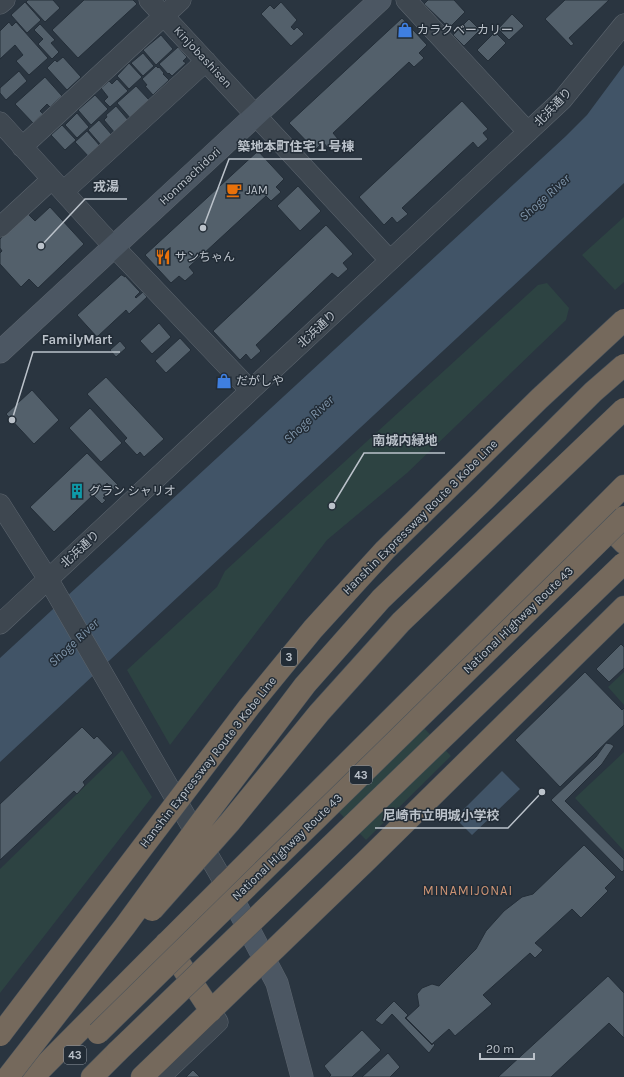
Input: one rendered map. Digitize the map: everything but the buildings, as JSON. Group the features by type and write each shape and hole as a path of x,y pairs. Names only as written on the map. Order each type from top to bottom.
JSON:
{"highway":[{"name":"Hanshin Expressway Route 3 Kobe Line","path":"0,1035 249,706 313,629 385,550 539,399 624,320"},
{"path":"27,1068 125,926 201,822 305,685 381,599 593,392 624,365"},
{"path":"27,1068 319,713 401,622 624,409"},
{"path":"8,1077 27,1068 166,943 624,486"},
{"path":"596,514 624,543"},
{"name":"National Highway Route 43","path":"53,1077 624,517"},
{"name":"43","path":"92,1077 624,563"},
{"path":"142,1077 624,607"},
{"path":"166,943 211,1011"}],"street":[{"path":"0,4 5,0"},
{"name":"Kinjobashisen","path":"149,0 383,253"},
{"path":"22,147 181,0"},
{"name":"Honmachidori","path":"0,352 380,0"},
{"path":"406,0 528,132"},
{"name":"北浜通り","path":"0,624 51,585 250,390 562,100 624,24"},
{"path":"0,227 58,185 206,61"},
{"path":"0,122 114,247 250,390"},
{"path":"0,504 51,585 225,884 277,983 302,1077"},
{"path":"160,1077 218,1022 211,1011"}],"green space":[{"path":"624,217 624,282 615,290 582,255"},
{"path":"547,283 569,308 566,320 407,473 327,540 170,745 127,670 217,587 225,571 538,285"},
{"path":"624,672 624,705 608,687"},
{"path":"420,724 451,756 366,840 335,808"},
{"path":"122,750 152,797 0,993 0,869"},
{"path":"624,752 624,851 575,798"}],"water":[{"name":"Shoge River","path":"624,65 624,183 0,762 0,658 566,136 587,115"},
{"path":"502,771 520,789 472,835 455,818"}],"place":[{"name":"カラクベーカリー","path":"405,30"},
{"name":"JAM","path":"234,190"},
{"name":"築地本町住宅１号棟","path":"203,228"},
{"name":"戎湯","path":"41,246"},
{"name":"サンちゃん","path":"163,257"},
{"name":"だがしや","path":"224,381"},
{"name":"FamilyMart","path":"12,420"},
{"name":"グラン シャリオ","path":"77,491"},
{"name":"南城内緑地","path":"332,506"},
{"name":"尼崎市立明城小学校","path":"542,792"}],"district":[{"name":"MINAMIJONAI","path":"468,890"}]}
